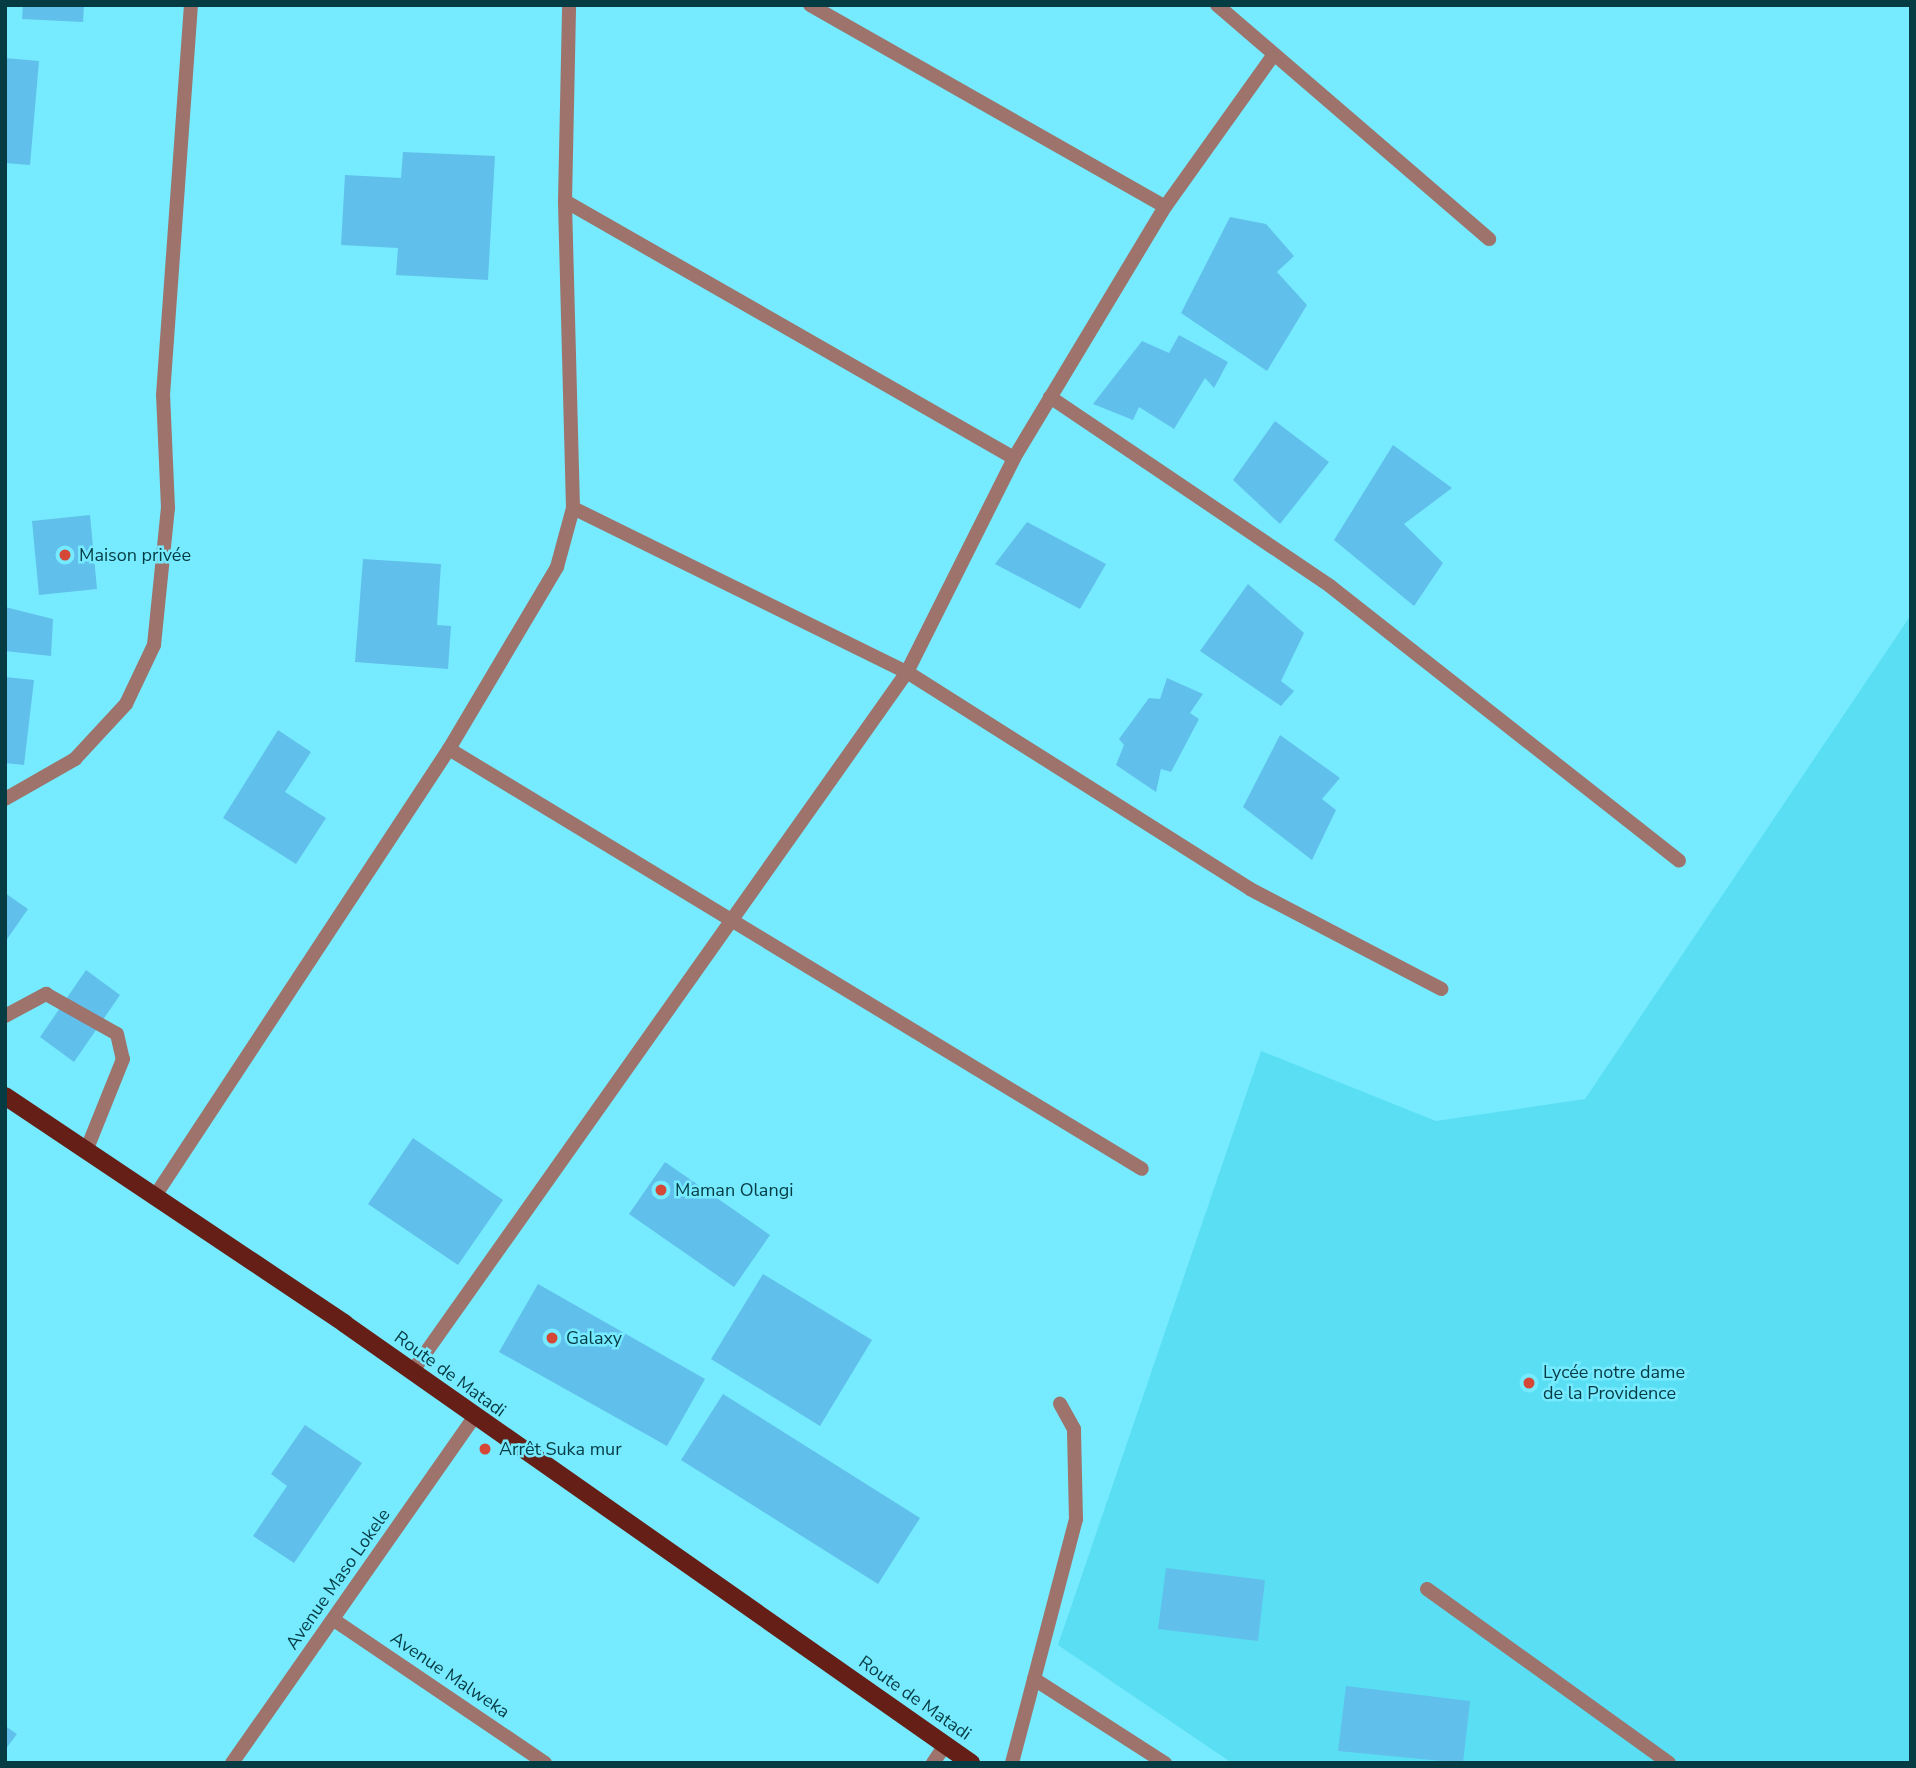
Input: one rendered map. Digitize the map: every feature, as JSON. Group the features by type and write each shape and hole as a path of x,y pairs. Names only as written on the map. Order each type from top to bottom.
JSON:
{"main road":[{"name":"Route de Matadi","path":"5,1096 412,1372 971,1763"}],"street":[{"path":"5,799 75,759 126,704 154,645 169,508 163,395 191,5"},
{"path":"155,1196 449,748 557,567 573,508 565,201 569,5"},
{"path":"810,5 1165,207"},
{"path":"1217,5 1272,57 1489,239"},
{"path":"412,1372 907,672 1014,458 1050,397 1165,207 1272,57"},
{"path":"565,201 1014,458"},
{"path":"1050,397 1344,596 1679,861"},
{"path":"573,508 907,672 1250,889 1441,989"},
{"path":"449,748 1142,1169"},
{"path":"5,1016 46,994 117,1034 123,1059 86,1151"},
{"path":"1012,1763 1076,1519 1074,1429 1060,1404"},
{"name":"Avenue Maso Lokele","path":"232,1763 474,1417"},
{"path":"1426,1588 1669,1763"},
{"name":"Avenue Malweka","path":"334,1620 545,1763"},
{"path":"1034,1679 1165,1763"},
{"path":"933,1763 945,1745"}],"shaded area":[{"name":"Lycée notre dame de la Providence","path":"1911,615 1911,1763 1232,1763 1058,1645 1261,1051 1436,1121 1585,1099"}],"building":[{"path":"23,5 84,5 83,22 22,19"},
{"path":"5,58 39,61 30,165 5,163"},
{"path":"403,152 495,156 488,280 396,275 398,248 341,245 345,175 401,178"},
{"path":"1230,217 1266,224 1294,256 1277,272 1307,305 1267,371 1181,313"},
{"path":"1179,335 1228,362 1214,388 1205,378 1174,429 1139,407 1133,420 1093,404 1142,341 1169,353"},
{"path":"1275,421 1329,462 1280,524 1233,480"},
{"path":"1393,445 1452,488 1404,524 1443,563 1414,606 1334,540"},
{"name":"Maison privée","path":"90,515 97,589 39,595 32,521"},
{"path":"1027,522 1106,564 1080,609 995,564"},
{"path":"363,559 441,564 437,625 451,626 448,669 355,662"},
{"path":"1248,584 1304,633 1281,681 1294,691 1281,706 1200,651"},
{"path":"5,607 53,619 51,656 5,651"},
{"path":"5,677 34,680 24,765 5,763"},
{"path":"1167,678 1203,694 1190,713 1199,719 1171,772 1161,769 1156,792 1116,765 1124,745 1119,739 1149,698 1160,699"},
{"path":"278,730 311,752 285,792 326,818 296,864 223,818"},
{"path":"1280,735 1340,778 1322,799 1336,810 1312,860 1243,807"},
{"path":"5,893 28,909 5,942"},
{"path":"86,970 120,995 74,1062 40,1037"},
{"path":"413,1138 503,1200 458,1265 368,1204"},
{"path":"665,1162 770,1235 734,1287 629,1214"},
{"path":"763,1274 872,1340 820,1426 711,1359"},
{"path":"538,1284 705,1379 667,1446 499,1352"},
{"path":"723,1394 920,1518 878,1584 681,1460"},
{"path":"305,1425 362,1463 294,1563 253,1536 287,1486 271,1474"},
{"path":"1166,1568 1265,1580 1258,1641 1158,1629"},
{"path":"1346,1686 1470,1701 1463,1763 1338,1751"},
{"path":"5,1726 17,1734 5,1750"}],"place":[{"name":"Maison privée","path":"65,555"},
{"name":"Maman Olangi","path":"661,1190"},
{"name":"Galaxy","path":"552,1338"},
{"name":"Lycée notre dame de la Providence","path":"1529,1383"},
{"name":"Arrêt Suka mur","path":"485,1449"}]}
